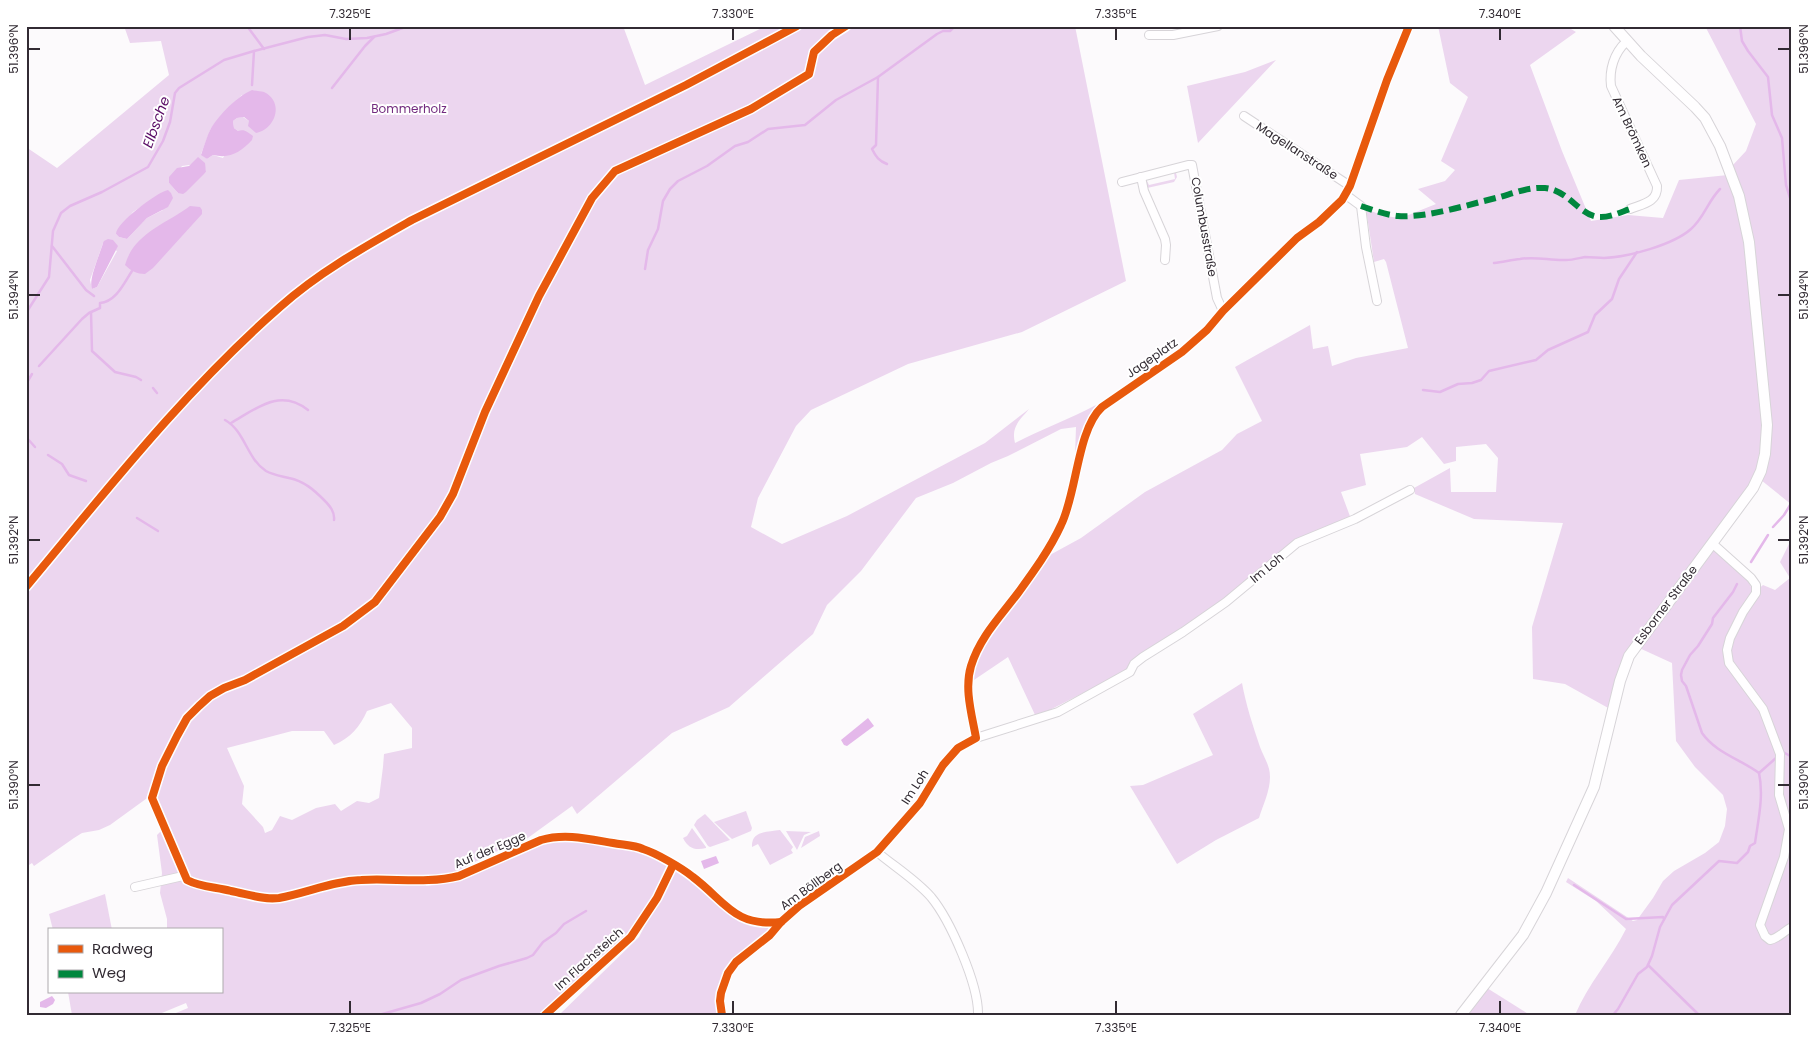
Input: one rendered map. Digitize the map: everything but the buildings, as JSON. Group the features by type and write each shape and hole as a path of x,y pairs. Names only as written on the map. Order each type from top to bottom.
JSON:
{"main road":[{"name":"Esborner Straße","path":"1461,1015 1523,934 1546,893 1594,787 1620,682 1629,656 1753,488 1764,462 1767,437 1766,412 1748,236 1741,201 1720,146 1705,118 1626,42 1614,26"}],"street":[{"path":"1148,35 1173,35 1218,26"},
{"name":"Jageplatz","path":"976,738 968,687 973,659 978,646 997,618 1042,560 1062,524 1072,497 1083,446 1092,418 1102,407 1182,352 1207,330 1297,238 1319,222 1346,195 1387,80 1409,26"},
{"name":"Am Brömken","path":"1626,42 1618,51 1614,62 1611,73 1611,86 1657,186 1657,192 1652,200 1630,209"},
{"name":"Magellanstraße","path":"1244,116 1350,186"},
{"name":"Columbusstraße","path":"1122,182 1188,164 1194,167 1217,298 1223,312"},
{"path":"1141,177 1144,191 1166,244 1165,260"},
{"path":"1346,195 1361,206 1366,247 1377,301"},
{"name":"Im Loh","path":"877,852 920,803 943,765 958,748 976,738 1058,712 1130,672 1134,664 1143,657 1226,602 1297,543 1355,519 1410,490"},
{"path":"1713,544 1751,578 1756,585 1756,593 1743,612 1730,638 1727,650 1729,663 1763,708 1780,754 1779,795 1789,829 1784,858 1760,925 1765,936 1770,940 1777,939 1784,931 1792,927"},
{"path":"135,887 183,876 152,798"},
{"name":"Auf der Egge","path":"183,876 186,880 201,885 263,898 278,898 342,882 448,879 541,840 574,837 643,849 693,876 743,918 759,923 781,922"},
{"path":"877,852 925,892 940,909 973,982 977,998 978,1015"},
{"name":"Am Böllberg","path":"722,1015 721,993 728,972 736,962 770,935 799,906 877,852"},
{"name":"Im Flachsteich","path":"545,1015 631,937 657,898 673,865"}],"green space":[{"name":"Bommerholz","path":"124,26 623,26 645,85 766,26 1075,26 1126,281 1022,332 908,364 811,410 796,426 758,498 751,527 782,544 847,516 985,443 1029,409 1015,428 1015,443 1096,405 1088,423 1069,490 1075,455 1076,427 1061,429 953,483 916,498 861,571 827,605 813,634 729,707 672,733 577,814 572,806 525,840 488,855 460,870 444,875 425,876 426,886 454,881 544,844 574,839 643,851 671,865 652,900 618,948 539,1015 171,1015 188,1008 186,1003 157,1015 72,1015 68,994 222,994 222,928 167,928 167,919 160,893 162,873 157,835 162,830 150,796 110,825 99,830 82,833 34,866 32,863 26,867 26,147 57,168 169,75 161,41 130,43","holes":["242,95 256,133 249,121 243,117 237,118 233,121 234,128 238,131 223,158 213,155 207,159 201,154 211,128","204,163 206,172 178,193 169,183 182,166","145,204 163,210 147,218 127,239 119,237 116,234 133,212","103,243 117,251 97,287 92,289 90,280","391,703 412,728 412,748 384,754 379,798 369,803 357,801 341,811 335,804 316,808 292,820 280,816 272,830 265,833 263,827 242,804 244,786 227,748 292,731 324,731 334,745 350,735 358,727 367,711"]},
{"path":"1438,26 1566,26 1576,32 1530,65 1562,151 1591,221 1628,215 1663,218 1679,180 1728,175 1741,214 1763,435 1755,475 1745,496 1631,646 1610,709 1565,684 1533,679 1532,627 1563,523 1474,519 1415,494 1414,488 1450,468 1451,492 1496,492 1498,458 1486,444 1456,447 1456,461 1444,464 1422,437 1407,447 1360,454 1366,485 1341,492 1351,519 1321,530 1224,601 1146,652 1124,672 1036,717 1008,657 971,682 980,649 1048,556 1081,538 1145,492 1222,450 1237,434 1262,421 1235,367 1310,325 1313,349 1328,346 1332,366 1356,358 1408,348 1386,262 1384,259 1374,262 1366,209 1384,216 1401,218 1436,204 1418,189 1445,181 1455,170 1441,161 1468,97 1450,83"},
{"path":"1705,26 1792,26 1792,505 1761,480 1770,446 1761,338 1732,166 1746,151 1756,124"},
{"path":"1276,60 1198,143 1187,86 1245,72"},
{"path":"1174,172 1177,177 1174,182 1147,188 1144,182 1146,179 1149,185 1175,179"},
{"path":"1792,538 1792,1015 1575,1015 1586,993 1626,929 1596,901 1566,882 1568,878 1633,921 1637,920 1663,881 1674,871 1705,853 1719,842 1725,826 1727,809 1723,795 1695,767 1676,741 1672,663 1637,647 1714,546 1744,573 1754,593 1763,585 1775,590 1790,578 1780,562"},
{"path":"1242,683 1252,723 1270,773 1269,787 1259,818 1216,840 1177,864 1130,786 1143,785 1213,755 1193,714"},
{"path":"746,811 752,828 751,831 732,839 714,822"},
{"path":"705,814 730,840 708,846 694,825"},
{"path":"692,828 706,848 692,848 685,841 683,838 687,836"},
{"path":"780,830 793,847 791,850 793,853 770,865 758,844 752,847 752,842 761,833"},
{"path":"786,831 811,832 804,835 797,850"},
{"path":"819,831 820,836 801,848 805,837"},
{"path":"676,871 683,873 691,879 738,920 747,924 769,927 767,933 730,968 721,988 719,1000 720,1015 559,1015 639,937 672,873"},
{"path":"105,894 112,928 52,928 49,914"},
{"path":"1487,988 1530,1015 1465,1015"}],"shaded area":[{"path":"252,90 264,92 274,102 275,115 268,127 256,133 248,126 249,121 244,117 237,118 233,121 234,128 238,131 246,131 253,136 252,140 235,154 225,156 213,155 207,159 201,155 211,128 219,117 235,101"},
{"path":"198,157 205,163 206,172 186,192 183,194 178,193 169,183 169,177 177,168 189,166"},
{"path":"168,190 173,198 168,207 147,218 127,239 116,234 123,223 138,209 155,196"},
{"path":"190,206 200,207 202,214 153,268 142,274 134,272 125,265 129,254 143,237"},
{"path":"108,239 113,240 118,246 97,287 92,289 91,285 95,267 103,243"},
{"path":"868,718 874,726 847,746 844,745 841,740"},
{"path":"716,856 719,863 704,869 701,861"},
{"path":"52,996 55,1000 53,1004 46,1008 40,1007 40,1002"}],"waterway":[{"path":"247,26 264,49"},
{"name":"Elbsche","path":"26,313 49,277 53,231 61,213 70,206 102,192 148,167 163,141 170,122 175,93 179,88 224,60 254,51 308,37 325,35 346,39 367,38 408,26"},
{"path":"645,269 648,250 658,229 663,201 670,189 678,181 707,166 735,146 748,142 768,129 805,125 836,100 878,77 937,34 943,31 950,31 955,26"},
{"path":"1740,26 1742,41 1768,77 1772,115 1782,138 1786,185 1792,204"},
{"path":"332,88 374,37"},
{"path":"252,85 254,51"},
{"path":"878,77 876,145 872,149 878,158 887,164"},
{"path":"1494,263 1526,258 1560,260 1585,257 1604,258 1650,249 1673,240 1691,229 1720,189"},
{"path":"52,246 86,290 94,296"},
{"path":"1423,390 1440,392 1458,384 1481,380 1489,371 1536,360 1548,350 1588,332 1595,315 1612,299 1619,279 1637,252"},
{"name":"Elbsche","path":"39,366 82,319 100,308 100,303 106,302 115,296 132,271"},
{"path":"91,312 92,351 115,372 141,380"},
{"name":"Elbsche","path":"26,384 32,374"},
{"path":"153,388 157,393"},
{"path":"231,423 259,406 278,400 298,404 308,410"},
{"path":"26,419 27,438 35,447"},
{"path":"225,420 237,431 254,460 260,466 266,471 294,479 308,486 330,507 334,514 334,520"},
{"path":"48,455 62,464 69,475 86,481"},
{"path":"1773,527 1792,502"},
{"path":"137,518 158,531"},
{"path":"1751,562 1768,535"},
{"path":"1613,1015 1638,974 1647,967 1660,927 1672,905 1719,861 1737,863 1748,852 1750,846 1755,843 1761,799 1759,773 1721,751 1702,733 1681,675 1690,655 1698,646 1712,624 1713,618 1737,584"},
{"path":"1783,752 1792,757"},
{"path":"1759,773 1776,758"},
{"path":"1574,885 1626,919 1663,917 1664,919"},
{"path":"379,1015 421,1003 440,994 461,980 533,955 543,942 556,933 564,924 586,911"},
{"path":"1648,965 1699,1015"}],"marked path":[{"path":"1361,206 1398,216 1422,215 1462,207 1527,189 1545,188 1561,194 1594,216 1608,216 1630,209"}],"cycle path":[{"path":"26,587 179,406 245,339 311,282 343,260 412,220 686,85 797,26"},
{"path":"781,922 765,923 741,917 688,873 648,851 632,846 586,838 559,837 541,840 459,876 435,880 351,881 279,898 267,898 203,886 187,880 152,798 162,766 177,736 187,718 199,706 210,696 224,688 245,680 343,626 375,602 440,517 453,494 485,412 539,296 592,198 615,171 751,109 809,74 814,52 832,35 846,26"},
{"path":"722,1015 721,993 728,973 736,962 770,935 799,906 877,852 920,803 943,765 958,748 976,738 968,693 971,666 985,636 1036,568 1057,534 1071,496 1082,446 1094,417 1102,407 1182,352 1207,330 1223,311 1297,238 1319,222 1342,200 1350,186 1387,80 1409,26"},
{"path":"545,1015 631,937 657,898 673,865"}]}
